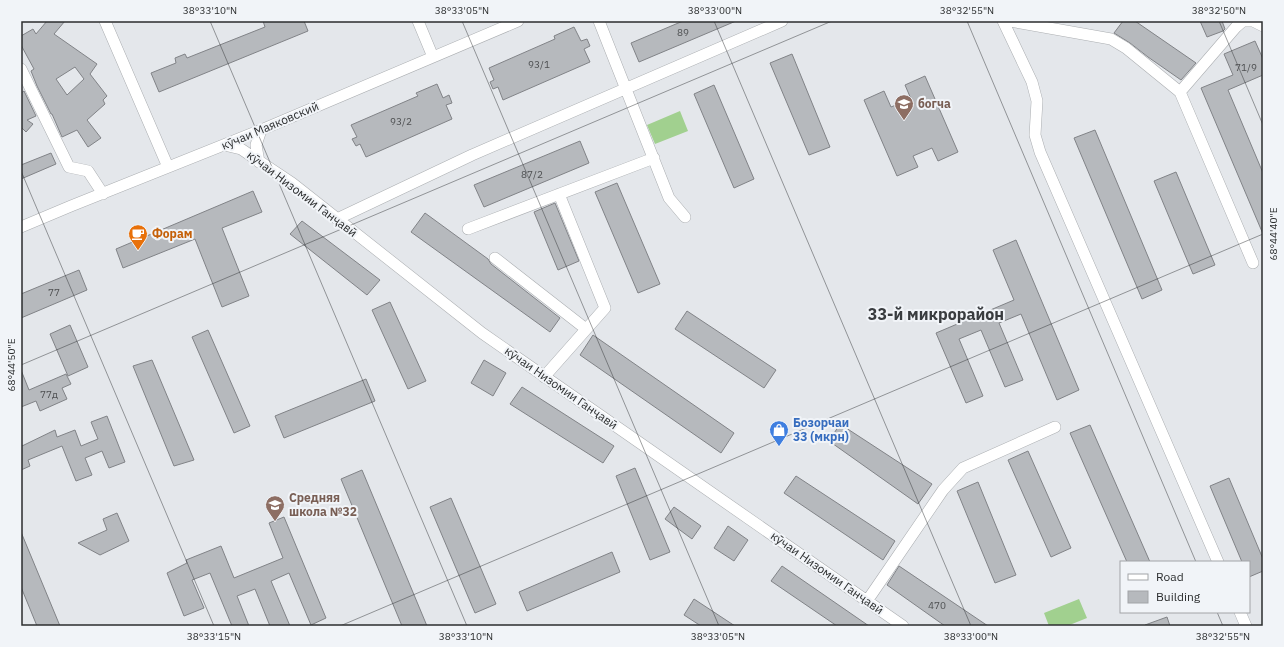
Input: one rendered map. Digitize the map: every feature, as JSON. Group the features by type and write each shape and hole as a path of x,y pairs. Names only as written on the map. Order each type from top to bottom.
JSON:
{"street":[{"path":"105,21 168,167"},
{"path":"418,21 433,57"},
{"name":"кӯчаи Маяковский","path":"21,228 71,206 224,145 518,21"},
{"path":"598,21 669,198 685,217"},
{"path":"337,219 472,155 782,21"},
{"path":"1004,21 1032,82 1037,101 1035,135 1040,152 1218,561"},
{"path":"1010,21 1111,39 1126,48 1180,92 1253,263"},
{"path":"1180,92 1234,24 1242,21 1253,21 1263,26"},
{"path":"21,69 69,167 88,171 103,194"},
{"path":"259,162 256,145 260,130"},
{"name":"кӯчаи Низомии Ганҷавӣ","path":"224,145 241,149 292,183 482,333 903,626"},
{"path":"468,229 654,158"},
{"path":"544,377 605,308 559,194"},
{"path":"495,258 586,329"},
{"path":"867,601 943,490 963,468 1055,426"},
{"path":"1240,613 1246,626"}],"green space":[{"path":"680,111 688,131 655,144 647,125"},
{"path":"1079,599 1087,618 1067,626 1049,626 1044,613"}],"building":[{"path":"47,21 65,21 54,34 97,64 90,74 107,96 103,100 105,104 87,120 101,138 88,147 77,130 62,137 37,86 31,71 34,69 21,45 21,36 33,29 36,34","holes":["75,67 84,79 67,95 56,79"]},
{"path":"263,21 304,21 308,31 159,92 151,73 176,63 175,58 185,54 187,58 265,27"},
{"path":"683,21 736,21 639,62 631,43"},
{"path":"1123,21 1135,21 1196,63 1181,80 1114,33"},
{"path":"1200,21 1222,21 1225,29 1207,37"},
{"path":"574,27 581,41 587,39 590,46 584,49 590,62 503,100 498,87 493,89 490,82 494,80 489,68 555,39 554,36"},
{"path":"1255,41 1263,59 1263,75 1228,90 1263,173 1263,234 1201,88 1233,75 1224,54"},
{"path":"792,54 830,147 809,155 770,63"},
{"path":"925,76 958,152 938,161 932,148 913,156 918,167 897,176 864,100 884,91 891,107 911,99 905,85"},
{"path":"437,84 443,98 449,95 452,103 446,105 452,119 366,157 360,144 356,146 352,139 357,137 351,125 418,96 416,93"},
{"path":"714,85 754,179 734,188 694,94"},
{"path":"24,91 36,116 27,120 33,124 26,132 21,127 21,93"},
{"path":"1095,130 1162,290 1142,299 1074,138"},
{"path":"580,141 589,163 484,207 474,185"},
{"path":"51,153 56,164 21,179 21,165"},
{"path":"1176,172 1215,265 1193,274 1154,181"},
{"path":"617,183 660,284 638,293 595,192"},
{"path":"253,191 262,212 222,228 249,296 222,307 195,239 123,268 116,249"},
{"path":"555,203 579,261 558,270 534,212"},
{"path":"425,213 488,259 491,264 560,318 550,332 411,232"},
{"path":"302,221 380,280 367,295 290,234"},
{"path":"1016,240 1079,390 1057,400 1021,314 999,323 1023,380 1005,387 981,330 959,339 983,396 966,403 936,333 1014,300 993,250"},
{"path":"79,270 87,290 21,318 21,294"},
{"path":"390,302 426,381 408,389 372,310"},
{"path":"687,311 776,370 764,388 675,329"},
{"path":"70,325 88,367 68,376 50,334"},
{"path":"208,330 250,426 234,433 192,337"},
{"path":"593,335 734,433 721,453 580,355"},
{"path":"152,360 194,460 174,466 133,366"},
{"path":"484,360 506,373 493,396 471,383"},
{"path":"21,370 29,390 66,374 71,384 62,388 67,399 40,411 36,401 21,407"},
{"path":"366,379 375,401 284,438 275,416"},
{"path":"522,387 614,446 603,463 510,404"},
{"path":"107,416 125,462 109,468 102,451 85,458 92,475 76,481 62,446 28,460 30,466 21,470 21,444 22,446 55,430 57,437 75,430 81,446 98,439 91,422"},
{"path":"840,424 932,484 918,504 829,441"},
{"path":"1090,425 1150,561 1127,561 1070,433"},
{"path":"1028,451 1071,548 1051,557 1008,460"},
{"path":"635,468 670,552 650,560 616,476"},
{"path":"362,470 427,626 402,626 341,479"},
{"path":"796,476 895,541 883,560 784,493"},
{"path":"1229,478 1263,559 1263,571 1250,577 1250,561 1242,561 1210,486"},
{"path":"978,482 1016,575 995,583 957,491"},
{"path":"451,498 496,604 475,613 430,507"},
{"path":"674,507 701,526 692,539 665,519"},
{"path":"117,513 129,541 100,555 78,543 107,530 103,519"},
{"path":"284,517 326,618 311,625 289,573 271,581 290,626 270,626 255,589 237,596 249,626 232,626 210,573 192,580 204,608 184,616 167,573 187,563 186,560 221,546 234,578 283,558 269,523"},
{"path":"728,526 748,540 734,561 714,548"},
{"path":"21,532 60,626 37,626 21,587"},
{"path":"612,552 620,572 527,611 519,592"},
{"path":"782,566 869,626 837,626 771,581"},
{"path":"899,566 988,626 945,626 887,585"},
{"path":"694,599 735,626 701,626 684,615"},
{"path":"1167,617 1170,626 1145,626 1145,625"}],"place":[{"name":"богча","path":"904,121"},
{"name":"Форам","path":"138,251"},
{"name":"Бозорчаи 33 (мкрн)","path":"779,447"},
{"name":"Средняя школа №32","path":"275,522"}],"district":[{"name":"33-й микрорайон","path":"936,314"}]}
